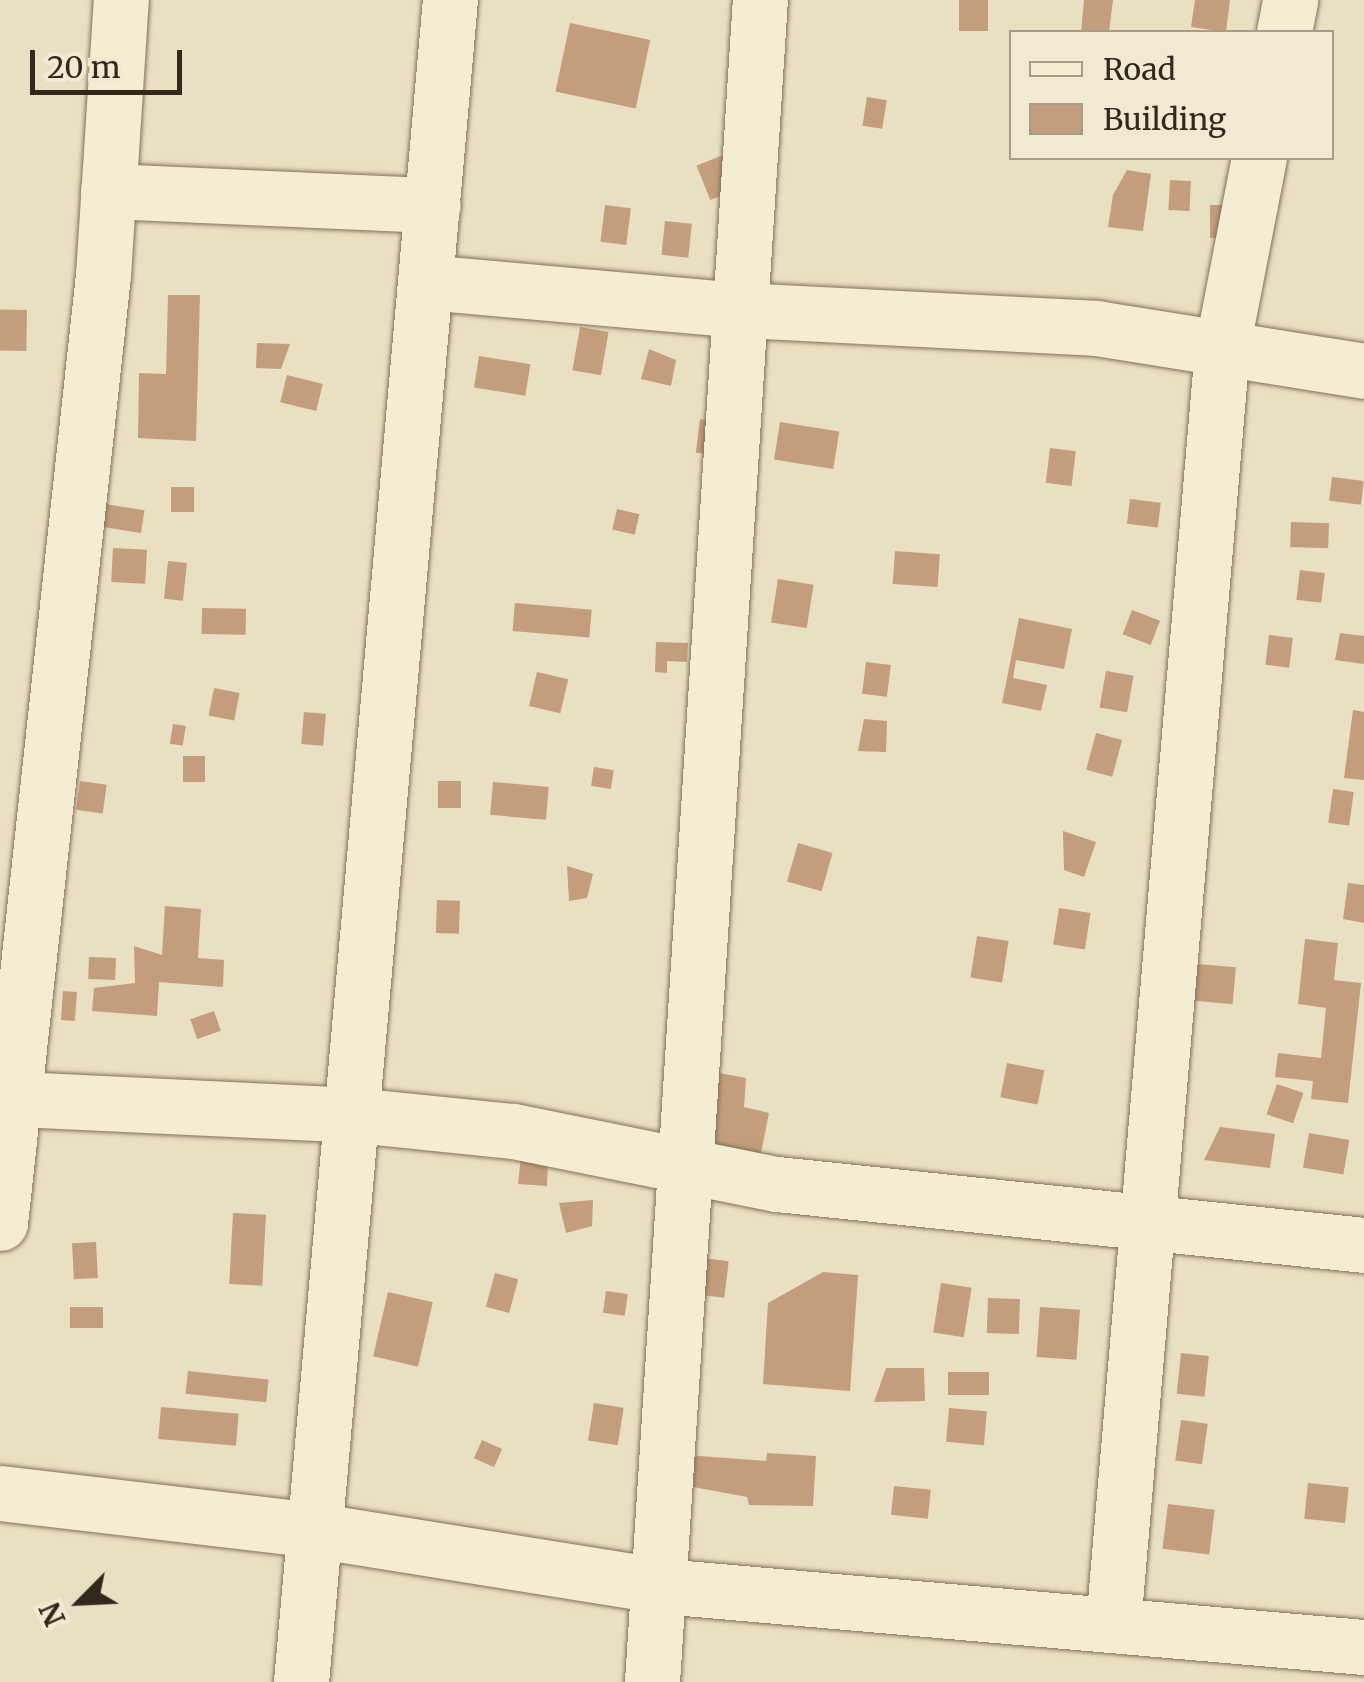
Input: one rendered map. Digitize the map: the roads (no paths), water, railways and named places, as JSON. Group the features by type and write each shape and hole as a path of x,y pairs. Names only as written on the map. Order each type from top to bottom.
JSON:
{"street":[{"path":"0,1224 18,1099 108,191 121,0"},
{"path":"301,1682 450,0"},
{"path":"652,1682 662,1586 685,1164 760,0"},
{"path":"1284,30 1290,0"},
{"path":"1113,1625 1222,348 1259,160"},
{"path":"108,191 433,205"},
{"path":"426,282 742,310 1096,328 1364,371"},
{"path":"18,1099 354,1115 513,1131 777,1184 1364,1245"},
{"path":"0,1493 314,1530 662,1586 1364,1647"}]}
